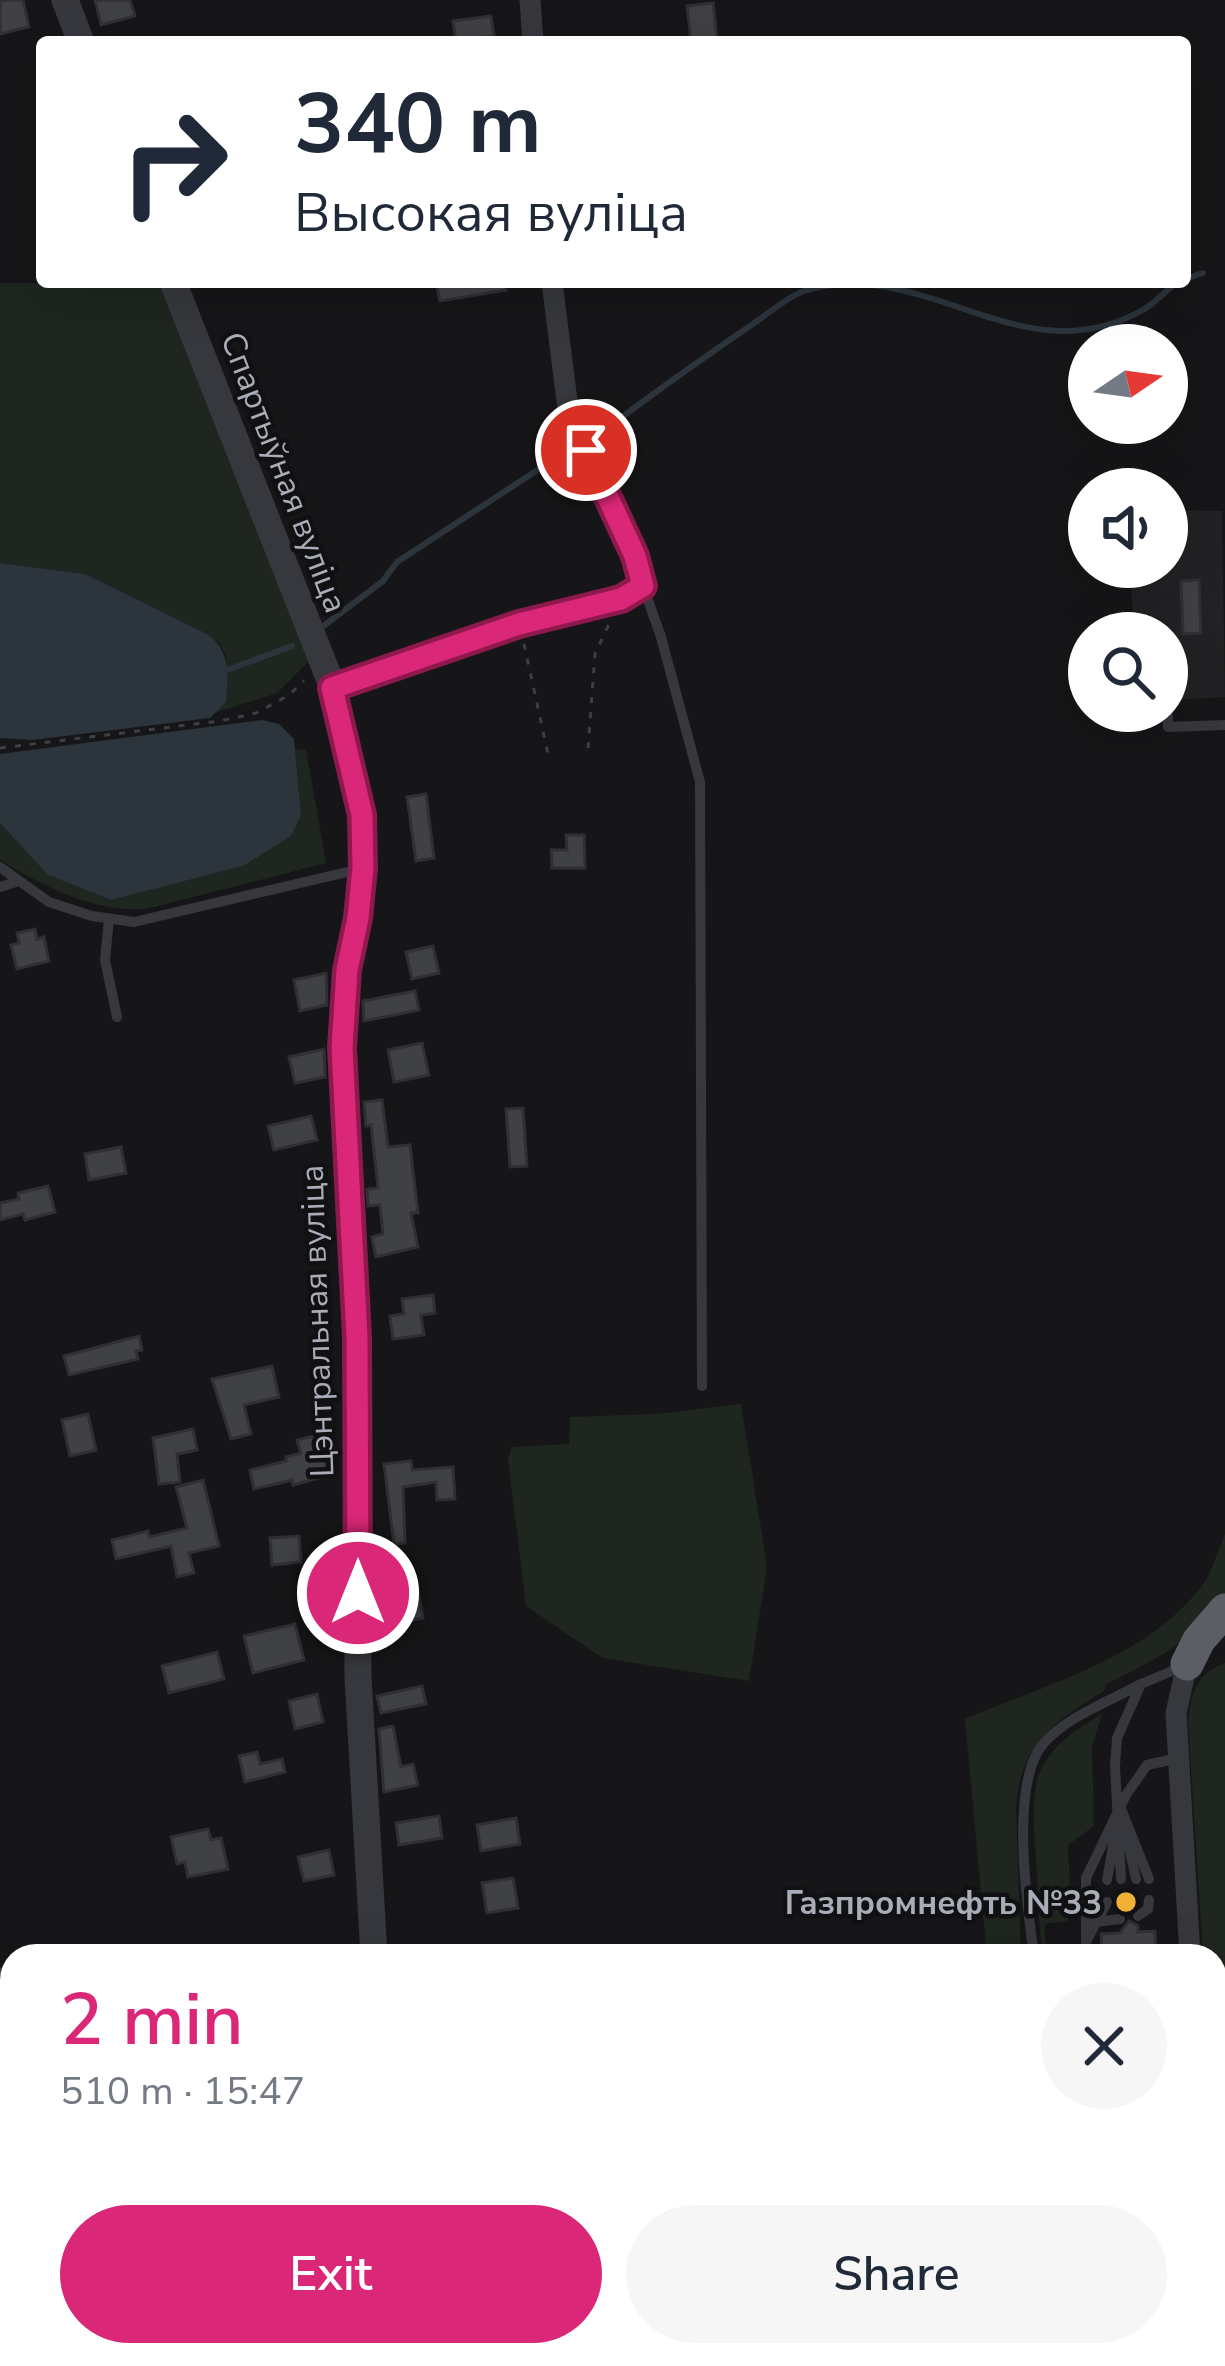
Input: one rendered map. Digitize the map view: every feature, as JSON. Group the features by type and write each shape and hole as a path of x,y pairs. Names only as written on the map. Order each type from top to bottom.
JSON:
{"highway":[{"path":"1186,1664 1225,1610"},
{"path":"1186,1664 1225,1652"}],"street":[{"path":"64,0 79,36"},
{"path":"530,0 533,36"},
{"name":"Спартыўная вуліца","path":"175,288 328,677"},
{"path":"328,677 621,599 643,586 617,512 568,409 553,288"},
{"name":"Цэнтральная вуліца","path":"328,677 362,815 363,868 347,970 342,1048 357,1337 358,1677 373,1944"},
{"path":"1186,1664 1177,1713 1189,1944"}],"lane":[{"path":"643,586 700,782 703,1386"},
{"path":"1188,726 1225,725"},
{"path":"0,867 49,902 134,922 363,868"},
{"path":"0,887 19,880"},
{"path":"109,919 105,960 117,1017"},
{"path":"1033,1944 1022,1806 1032,1760 1063,1726 1186,1664"},
{"path":"1121,1879 1115,1766 1118,1738 1141,1684"},
{"path":"1087,1944 1086,1878 1120,1808 1148,1765 1169,1760 1180,1768"},
{"path":"1120,1808 1143,1879"},
{"path":"1107,1880 1120,1808"},
{"path":"1138,1916 1148,1909 1149,1900"},
{"path":"1088,1944 1107,1902"},
{"path":"1095,1922 1120,1919"}],"path":[{"path":"588,748 595,654 621,599"},
{"path":"519,624 548,754"},
{"path":"0,748 220,722 256,712 328,677"}],"shaded area":[{"path":"0,283 36,283 36,288 162,288 310,660 277,693 215,713 226,702 226,657 219,642 85,574 0,563"},
{"path":"1188,510 1222,511 1225,697 1188,699 1188,612 1133,612 1131,588 1188,588"},
{"path":"0,563 85,574 207,634 224,655 226,702 210,718 33,740 0,738"},
{"path":"262,720 279,724 294,739 301,815 291,836 243,866 111,900 48,875 0,823 0,754"},
{"path":"306,749 326,863 146,909 126,909 70,896 0,860 0,823 48,875 111,900 243,866 301,815 295,750"},
{"path":"741,1404 767,1566 749,1681 603,1658 526,1606 508,1460 511,1447 569,1444 570,1417"},
{"path":"1225,1534 1225,1599 1170,1649 1105,1685 1105,1690 1055,1725 1032,1751 1016,1810 1021,1944 986,1944 965,1719 1124,1651 1179,1611 1212,1568"},
{"path":"1225,1663 1225,1944 1202,1944 1188,1721 1197,1685"},
{"path":"1102,1714 1092,1747 1094,1826 1068,1845 1071,1915 1067,1921 1045,1924 1043,1944 1034,1797 1045,1762 1076,1730"}],"building":[{"path":"0,0 23,0 29,27 0,34"},
{"path":"95,0 130,0 135,16 101,25"},
{"path":"713,3 717,36 691,36 687,6"},
{"path":"491,16 494,36 455,36 453,21"},
{"path":"437,288 506,288 506,290 440,301"},
{"path":"1199,580 1201,633 1188,634 1188,612 1182,612 1181,588 1188,588 1188,581"},
{"path":"426,794 434,858 416,861 407,797"},
{"path":"566,835 584,835 585,868 552,868 551,850 567,850"},
{"path":"35,929 37,939 44,937 49,961 17,969 11,945 19,943 17,933"},
{"path":"433,946 439,973 412,979 406,952"},
{"path":"326,973 327,1005 300,1011 294,980"},
{"path":"415,991 419,1010 364,1021 363,1001"},
{"path":"422,1043 429,1075 394,1082 388,1050"},
{"path":"324,1049 325,1077 295,1083 289,1057"},
{"path":"382,1100 388,1147 410,1145 418,1213 411,1213 418,1247 376,1257 372,1237 383,1234 380,1205 368,1206 367,1189 378,1188 364,1102"},
{"path":"523,1108 527,1166 510,1167 506,1109"},
{"path":"311,1116 317,1140 274,1150 268,1126"},
{"path":"121,1147 126,1173 89,1180 85,1154"},
{"path":"48,1186 55,1212 0,1220 0,1203"},
{"path":"433,1295 435,1313 421,1315 424,1335 393,1339 390,1316 404,1314 402,1299"},
{"path":"139,1336 142,1350 136,1351 138,1359 69,1375 64,1356"},
{"path":"272,1366 279,1397 244,1405 251,1434 231,1439 212,1379"},
{"path":"88,1414 96,1450 70,1456 62,1420"},
{"path":"193,1429 197,1450 177,1454 180,1482 159,1484 153,1438"},
{"path":"318,1435 329,1475 254,1489 250,1470 287,1461 286,1457 301,1453 297,1440"},
{"path":"411,1461 412,1470 453,1467 455,1499 437,1500 436,1482 403,1487 405,1543 394,1544 384,1464"},
{"path":"203,1480 219,1546 189,1553 194,1573 177,1577 171,1546 116,1559 112,1540 187,1528 176,1487"},
{"path":"299,1536 301,1562 272,1565 270,1538"},
{"path":"417,1584 423,1618 399,1623 392,1589"},
{"path":"295,1624 304,1660 253,1673 244,1636"},
{"path":"217,1652 224,1679 169,1693 162,1666"},
{"path":"422,1686 426,1704 381,1713 377,1696"},
{"path":"317,1694 323,1722 295,1729 289,1701"},
{"path":"393,1726 401,1767 413,1764 418,1785 384,1792 379,1729"},
{"path":"257,1752 260,1764 282,1759 285,1772 245,1782 239,1756"},
{"path":"439,1816 442,1838 399,1845 396,1823"},
{"path":"516,1818 520,1844 481,1851 477,1825"},
{"path":"208,1829 211,1840 221,1838 228,1869 188,1877 185,1862 177,1864 171,1837"},
{"path":"329,1850 334,1875 304,1881 298,1857"},
{"path":"513,1878 518,1908 487,1913 482,1883"},
{"path":"1129,1921 1138,1926 1138,1932 1155,1931 1156,1944 1101,1944 1101,1934 1120,1933"}],"waterway":[{"path":"1191,277 1203,273"},
{"path":"597,436 779,305 822,288"},
{"path":"894,288 1015,325 1056,331 1099,327 1143,310 1170,288"},
{"path":"322,627 383,581 397,562 565,452"},
{"path":"227,670 292,646"}],"place":[{"name":"Газпромнефть №33","path":"1126,1902"}],"route":[{"path":"358,1593 357,1337 342,1048 347,970 363,868 362,815 332,688 519,624 621,599 643,586 617,512 586,450"}]}
